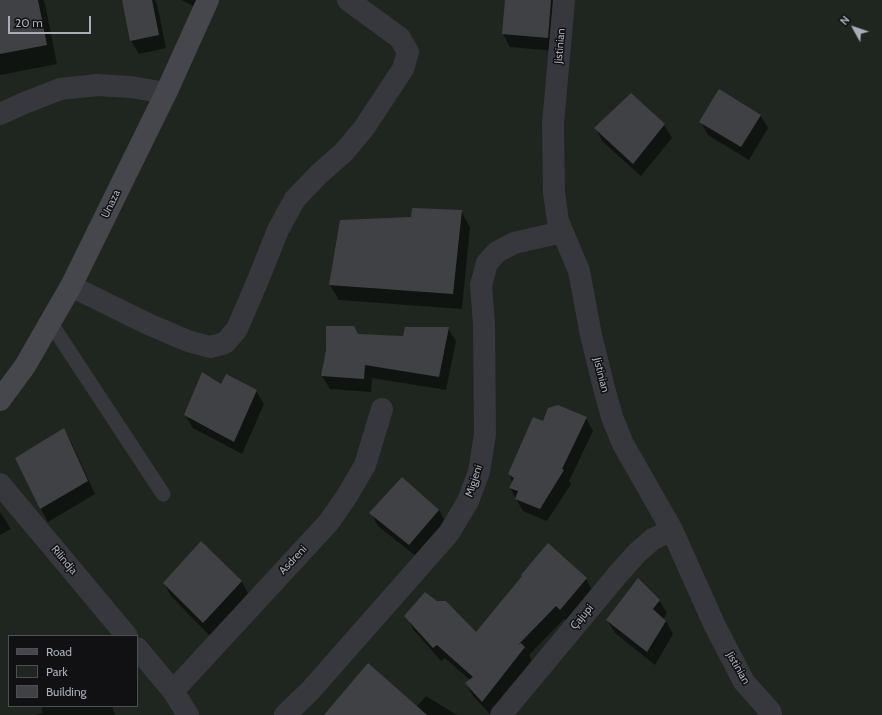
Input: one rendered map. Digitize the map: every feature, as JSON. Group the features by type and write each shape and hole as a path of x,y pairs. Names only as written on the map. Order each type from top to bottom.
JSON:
{"main road":[{"name":"Unaza","path":"0,400 9,379 24,366 71,286 166,93 208,0"}],"street":[{"path":"71,286 148,324 188,341 210,347 225,343 237,329 278,230 295,199 319,174 344,152 364,128 402,69 408,52 400,38 348,0"},
{"name":"Jistinian","path":"564,0 553,124 554,193 558,221 579,272 591,334 612,417 623,444 672,530 715,626 744,682 768,714"},
{"path":"0,114 60,89 97,85 131,87 166,93"},
{"name":"Migjeni","path":"285,715 310,691 449,534 464,508 480,472 485,434 484,324 481,285 487,262 497,252 514,244 562,232"},
{"name":"Asdreni","path":"173,691 329,522 347,496 365,465 382,409"},
{"name":"Rilindja","path":"0,484 126,635"},
{"name":"Çajupi","path":"501,715 638,552 653,539 672,530"},
{"path":"138,649 173,691 188,715"}],"lane":[{"path":"50,322 163,494"}],"green space":[{"path":"0,0 882,0 882,715 0,715"}],"building":[{"path":"0,0 38,0 47,45 0,54"},
{"path":"122,0 152,0 159,35 130,41"},
{"path":"505,0 551,0 548,38 502,34"},
{"path":"719,89 761,115 741,147 699,122"},
{"path":"631,93 665,124 633,164 594,128"},
{"path":"412,208 462,210 453,294 329,285 340,220 411,217"},
{"path":"326,326 354,326 358,334 403,336 405,327 449,327 439,377 365,365 364,379 321,376 326,350"},
{"path":"202,372 221,384 226,374 257,390 234,442 184,415"},
{"path":"558,405 587,417 562,469 564,470 540,509 515,499 518,491 509,488 514,478 508,474 533,417 543,421 548,408"},
{"path":"64,428 88,481 40,509 15,458"},
{"path":"402,477 439,510 409,545 369,513"},
{"path":"201,541 242,581 203,623 163,583"},
{"path":"548,543 587,578 560,610 556,606 518,645 521,643 525,647 482,702 465,683 473,677 437,645 433,648 404,616 425,592 437,601 446,601 476,632"},
{"path":"638,578 660,600 653,609 666,621 647,652 606,620"},
{"path":"368,663 427,715 324,715"}]}
